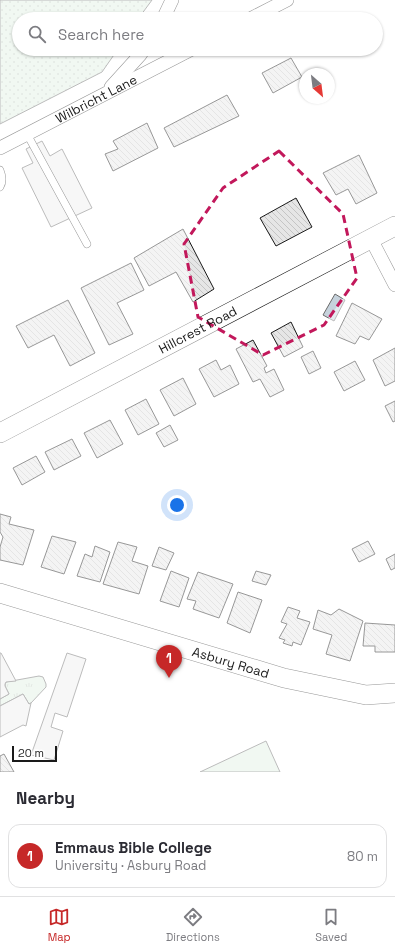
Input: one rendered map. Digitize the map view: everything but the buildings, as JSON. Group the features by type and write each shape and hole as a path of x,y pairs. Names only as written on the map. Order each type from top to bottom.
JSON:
{"street":[{"path":"166,12 172,0"},
{"path":"264,12 287,0"},
{"path":"105,94 139,56"},
{"name":"Wilbricht Lane","path":"0,148 178,56"},
{"name":"Hillcrest Road","path":"0,433 395,226"},
{"path":"371,239 395,285"},
{"name":"Asbury Road","path":"0,593 284,678 366,695 395,693"}],"lane":[{"path":"27,134 87,244"},
{"path":"0,170 2,174 0,187"}],"highlighted area":[{"path":"279,151 343,214 357,278 324,325 263,355 198,317 184,244 223,188"}],"green space":[{"path":"0,0 152,0 143,12 12,12 12,56 113,56 102,72 0,124"},
{"path":"39,676 43,677 46,687 31,703 29,704 23,694 0,706 0,699 9,694 5,686 6,682"},
{"path":"266,741 280,772 200,772"}],"shaded area":[{"path":"42,141 50,156 62,149 92,208 51,227 22,168 33,163 26,149"},
{"path":"335,294 345,300 334,321 323,315"},
{"path":"0,653 16,681 6,682 5,686 9,694 0,699"},
{"path":"67,653 86,659 67,717 55,713 51,727 63,731 54,760 31,755"},
{"path":"23,694 29,704 31,703 26,726 23,725 0,737 0,706"}],"place":[{"name":"Emmaus Bible College","path":"169,678"}]}
